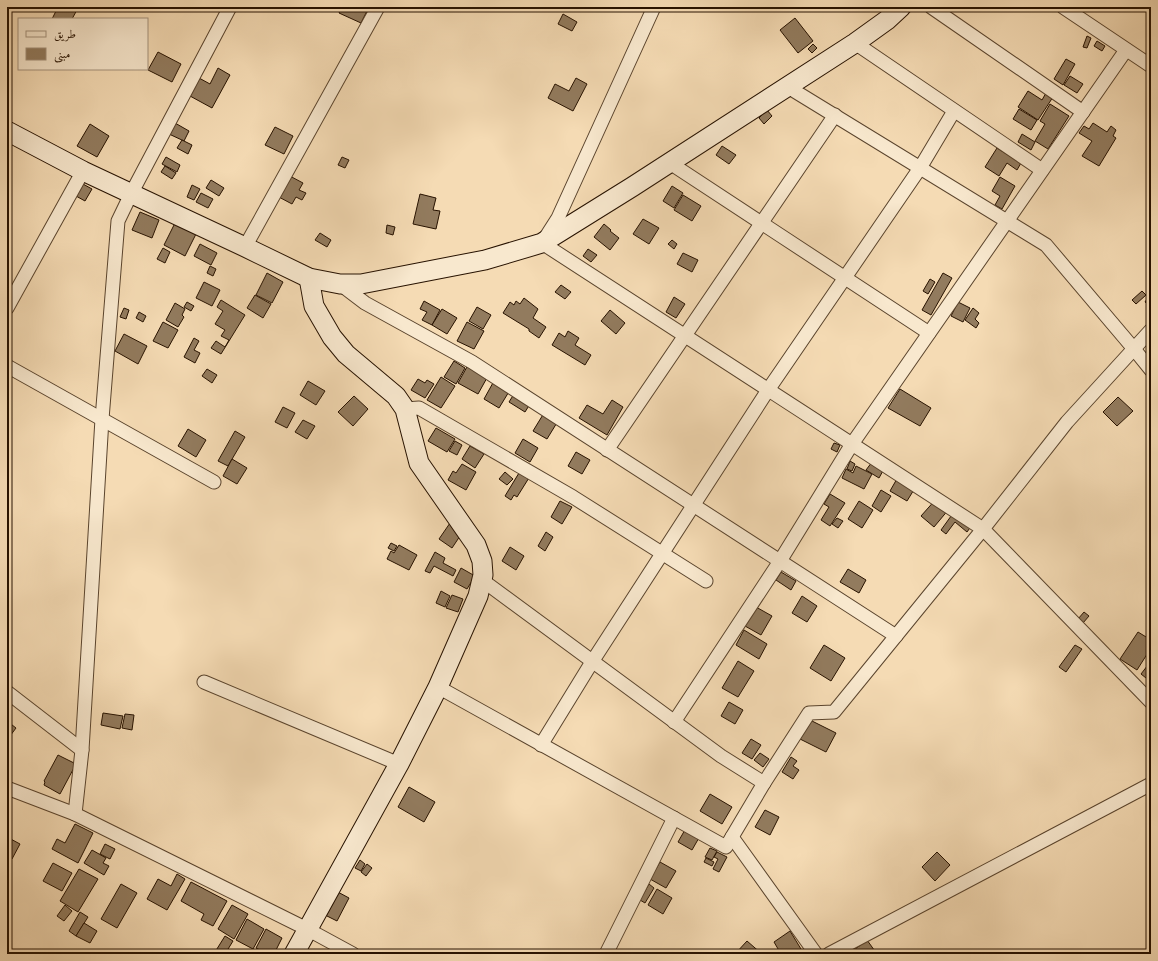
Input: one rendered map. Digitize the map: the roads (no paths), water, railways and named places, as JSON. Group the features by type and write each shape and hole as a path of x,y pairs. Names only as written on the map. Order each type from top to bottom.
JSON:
{"street":[{"path":"75,814 82,750 102,420 118,221 230,7"},
{"path":"244,247 378,7"},
{"path":"542,243 558,218 654,7"},
{"path":"7,131 83,171 309,278 340,284 361,284 485,260 542,243 670,163 855,43 887,20 901,7"},
{"path":"931,7 1083,112"},
{"path":"1063,7 1151,66"},
{"path":"855,43 1042,170"},
{"path":"674,722 780,561 852,444 1126,50"},
{"path":"788,87 1046,245 1151,370"},
{"path":"542,744 592,662 662,553 694,506 768,390 920,168 954,110"},
{"path":"607,450 835,115"},
{"path":"670,163 929,333"},
{"path":"7,308 83,171"},
{"path":"542,243 983,529 1151,702"},
{"path":"294,954 399,764 438,687 478,596 482,580 482,561 476,545 419,463 405,409 396,396 346,354 332,336 314,306 309,278"},
{"path":"340,284 365,303 472,362 896,636"},
{"path":"438,687 726,847 764,783 809,713 834,712 983,529 1067,422 1151,330"},
{"path":"7,366 214,482"},
{"path":"405,409 419,408 573,497 706,581"},
{"path":"482,580 721,756 764,783"},
{"path":"204,682 399,764"},
{"path":"7,692 82,750"},
{"path":"829,954 1151,784"},
{"path":"9,793 75,814 352,954"},
{"path":"606,954 674,818"},
{"path":"732,837 816,954"}]}
